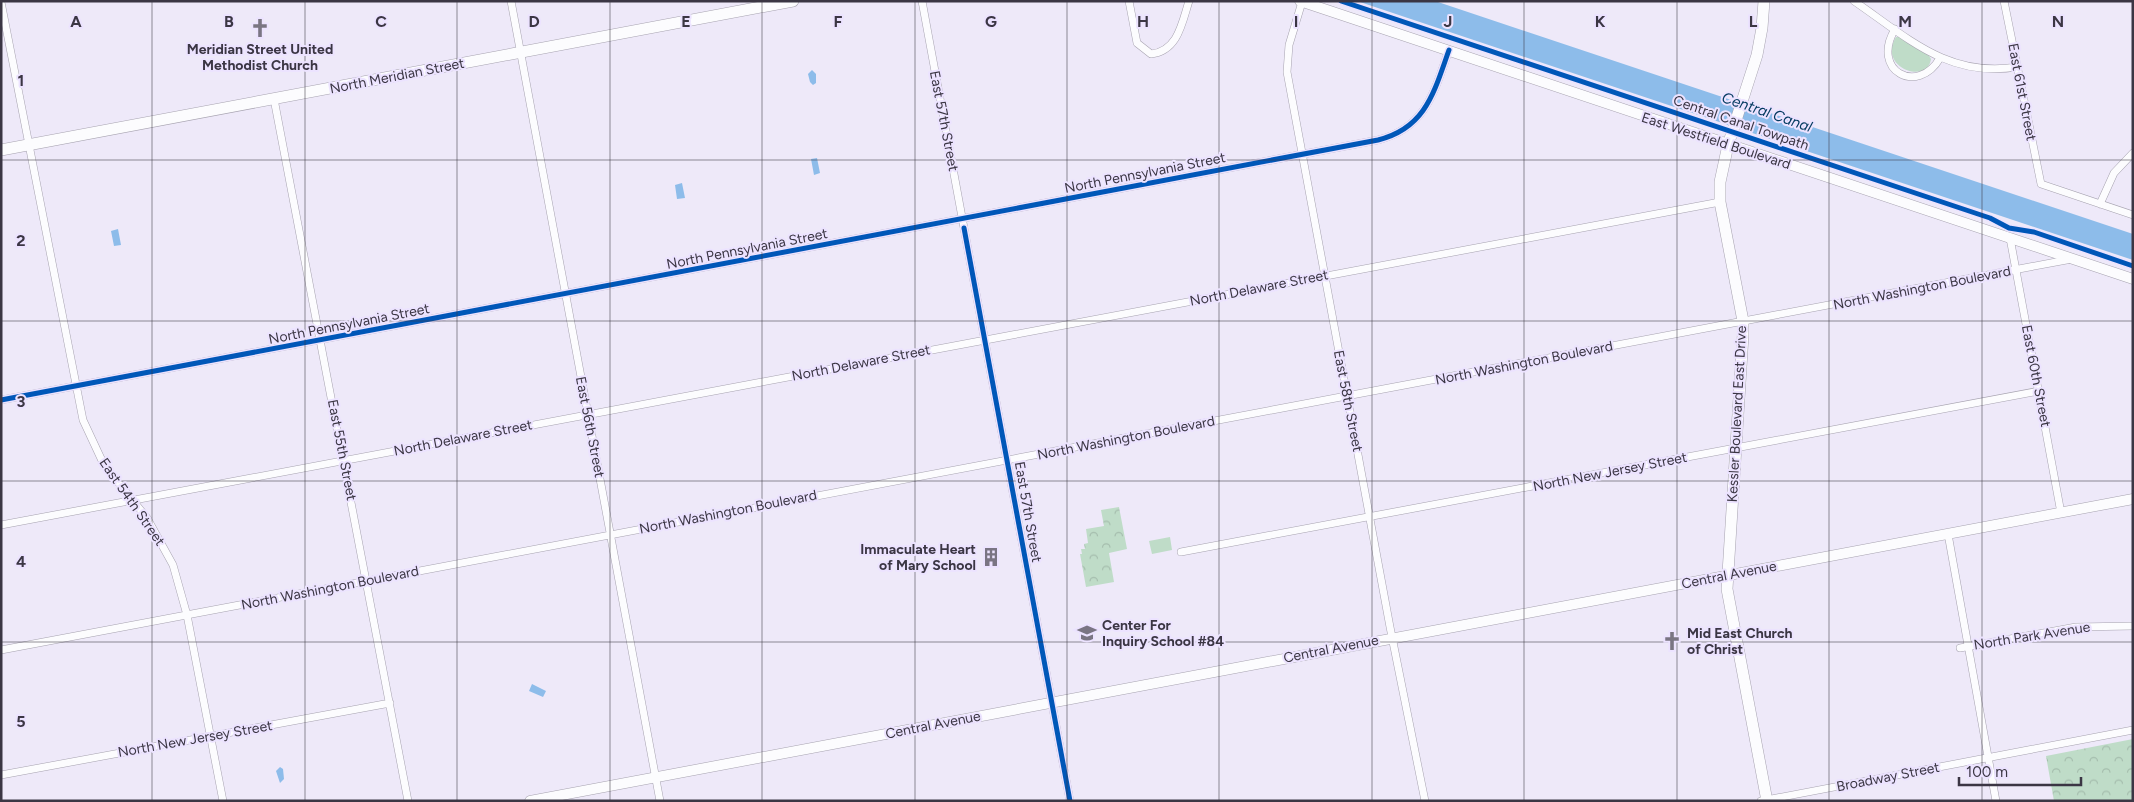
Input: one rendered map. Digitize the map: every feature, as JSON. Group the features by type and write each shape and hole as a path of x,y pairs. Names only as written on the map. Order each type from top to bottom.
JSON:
{"main road":[{"name":"North Meridian Street","path":"1,150 793,1"},
{"name":"Kessler Boulevard East Drive","path":"1764,1 1760,45 1721,172 1720,202 1743,322 1728,596 1765,800"},
{"name":"East Westfield Boulevard","path":"1301,2 2133,279"},
{"name":"Central Avenue","path":"530,801 2133,499"}],"street":[{"name":"East 56th Street","path":"511,1 660,801"},
{"name":"East 57th Street","path":"922,1 1070,801"},
{"path":"1129,1 1137,43 1152,54 1174,44 1189,1"},
{"path":"1854,1 1940,58 1957,65 1979,70 2017,67"},
{"name":"East 61st Street","path":"2004,1 2041,184 2100,204"},
{"name":"East 54th Street","path":"1,2 83,420 93,445 108,472 151,525 170,558 182,590 223,801"},
{"name":"East 58th Street","path":"1301,2 1287,57 1287,72 1425,801"},
{"path":"1895,29 1887,50 1891,65 1897,71 1908,76 1922,75 1931,70 1940,58"},
{"name":"North Pennsylvania Street","path":"1,400 1378,140 1409,126 1431,100 1449,50"},
{"name":"East 55th Street","path":"274,99 408,801"},
{"path":"2133,153 2114,173 2100,204 2133,215"},
{"name":"North Delaware Street","path":"1,525 1720,202"},
{"name":"East 60th Street","path":"2010,238 2061,513"},
{"name":"North Washington Boulevard","path":"1,650 2073,259"},
{"name":"North New Jersey Street","path":"1180,552 2038,391"},
{"path":"1948,534 1964,647 1996,801"},
{"name":"North Park Avenue","path":"1964,647 2069,628 2133,626"},
{"name":"North New Jersey Street","path":"1,775 390,703"},
{"name":"Broadway Street","path":"1765,800 2133,730"}],"green space":[{"path":"1896,37 1900,37 1928,54 1931,59 1928,67 1922,71 1914,72 1898,64 1893,57 1892,48"},
{"path":"1119,507 1127,549 1109,553 1114,582 1086,587 1080,554 1082,554 1081,549 1085,549 1084,544 1088,543 1086,529 1104,526 1101,510"},
{"path":"1170,537 1172,550 1152,554 1149,541"},
{"path":"2133,739 2133,801 2054,801 2046,756"}],"water":[{"name":"Central Canal","path":"1357,1 1435,1 2133,234 2133,260"},
{"path":"812,70 816,74 816,83 813,85 808,74"},
{"path":"817,158 820,173 814,175 811,159"},
{"path":"682,183 685,198 677,199 675,185"},
{"path":"118,229 121,245 114,246 111,231"},
{"path":"532,684 546,691 543,697 529,691"},
{"path":"280,767 283,769 284,779 280,783 276,771"}],"cycle path":[{"name":"Central Canal Towpath","path":"1341,1 1990,218 2009,228 2034,232 2133,266"},
{"path":"1,400 1378,140 1407,127 1418,117 1433,94 1449,50"},
{"path":"964,228 1070,801"}],"place":[{"name":"Meridian Street United Methodist Church","path":"260,28"},
{"name":"Immaculate Heart of Mary School","path":"991,557"},
{"name":"Center For Inquiry School #84","path":"1087,633"},
{"name":"Mid East Church of Christ","path":"1672,641"}]}
